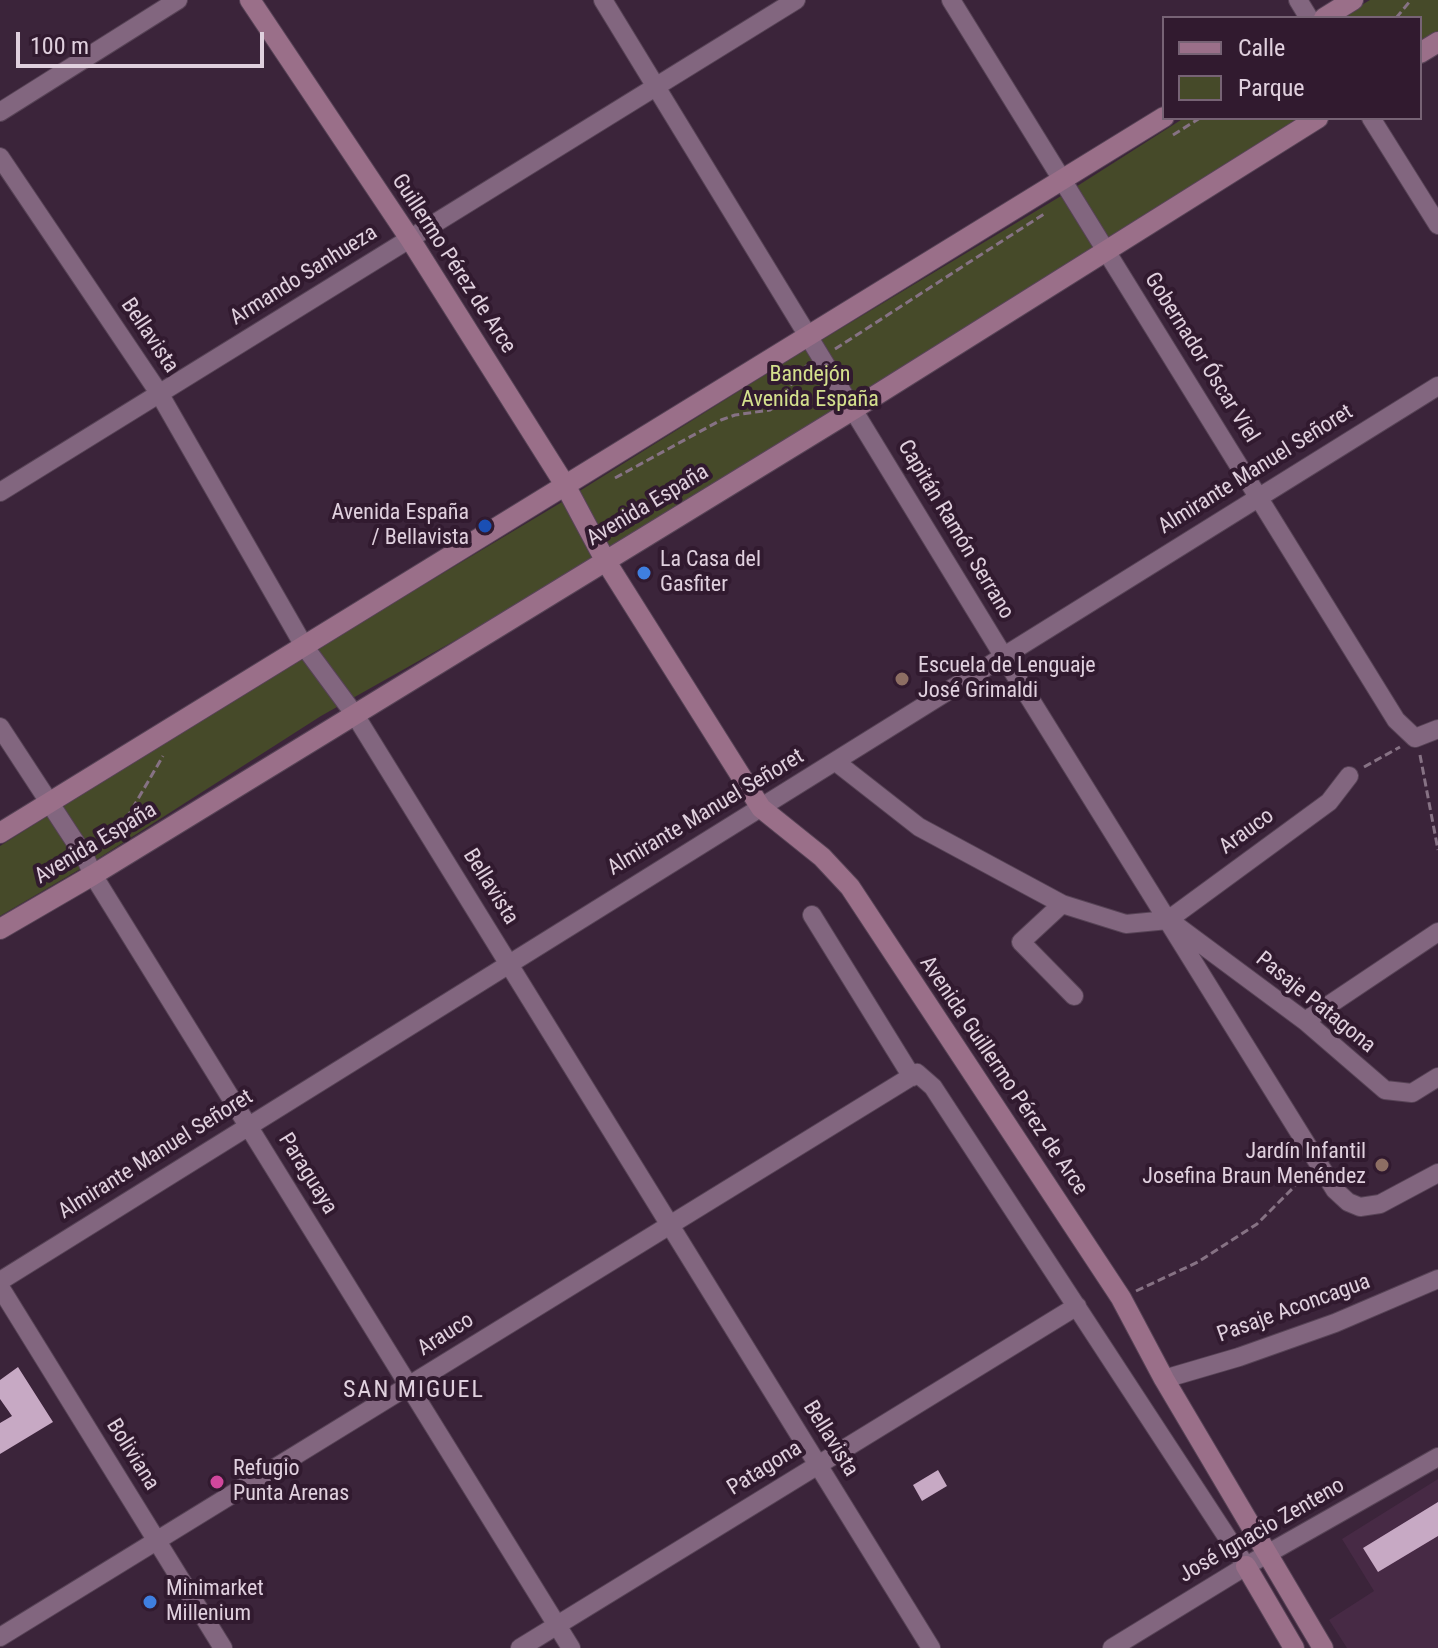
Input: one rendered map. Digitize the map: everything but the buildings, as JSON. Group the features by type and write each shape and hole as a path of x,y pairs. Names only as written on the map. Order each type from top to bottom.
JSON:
{"main road":[{"name":"Guillermo Pérez de Arce","path":"250,0 410,239 565,485 605,560"},
{"path":"1327,16 1353,0"},
{"path":"0,833 1162,118"},
{"name":"Avenida España","path":"0,929 854,409 1315,120"},
{"name":"Avenida Guillermo Pérez de Arce","path":"605,560 761,808 822,857 850,887 1121,1298 1164,1379 1323,1648"},
{"path":"1246,1566 1294,1648"}],"street":[{"path":"0,112 178,0"},
{"name":"Capitán Ramón Serrano","path":"603,0 1004,657 1335,1190 1348,1202 1360,1207 1380,1204 1438,1173"},
{"name":"Armando Sanhueza","path":"0,492 796,0"},
{"name":"Gobernador Óscar Viel","path":"951,0 1396,720 1415,738"},
{"path":"1372,120 1438,225"},
{"name":"Bellavista","path":"0,157 159,393 304,646 355,715 931,1648"},
{"name":"Almirante Manuel Señoret","path":"0,1281 1438,386"},
{"name":"Paraguaya","path":"0,727 85,857 93,875 571,1648"},
{"path":"1415,738 1438,729"},
{"path":"836,762 919,827 1062,904 1126,924 1168,920"},
{"name":"Arauco","path":"1168,920 1329,802 1349,776"},
{"path":"1062,904 1021,942 1074,996"},
{"path":"812,915 915,1075 933,1087 1246,1566"},
{"name":"Pasaje Patagona","path":"1168,920 1305,1021 1385,1090 1412,1093 1438,1077"},
{"path":"1305,1021 1438,932"},
{"name":"Arauco","path":"0,1637 915,1075"},
{"name":"Pasaje Aconcagua","path":"1164,1379 1239,1357 1335,1323 1438,1279"},
{"name":"Boliviana","path":"0,1287 223,1648"},
{"name":"Patagona","path":"520,1648 1077,1306"},
{"name":"José Ignacio Zenteno","path":"1112,1648 1142,1640 1246,1566 1438,1457"}],"path":[{"path":"1398,16 1411,0"},
{"path":"1349,776 1415,738 1425,772 1438,850"},
{"path":"1121,1298 1198,1262 1257,1224 1318,1163"}],"shaded area":[{"path":"1438,1479 1438,1648 1347,1648 1329,1620 1374,1591 1342,1539"}],"green space":[{"path":"1370,0 1438,0 1438,36 1422,47 1422,16 1343,16"},
{"name":"Bandejón Avenida España","path":"1181,120 1307,120 603,557 321,716 99,858 0,916 0,846 241,694 562,502 795,356"}],"place":[{"name":"Avenida España / Bellavista","path":"485,526"},
{"name":"La Casa del Gasfiter","path":"644,573"},
{"name":"Escuela de Lenguaje José Grimaldi","path":"902,679"},
{"name":"Jardín Infantil Josefina Braun Menéndez","path":"1382,1165"},
{"name":"Refugio Punta Arenas","path":"217,1482"},
{"name":"Minimarket Millenium","path":"150,1602"}],"district":[{"name":"SAN MIGUEL","path":"414,1391"}]}
